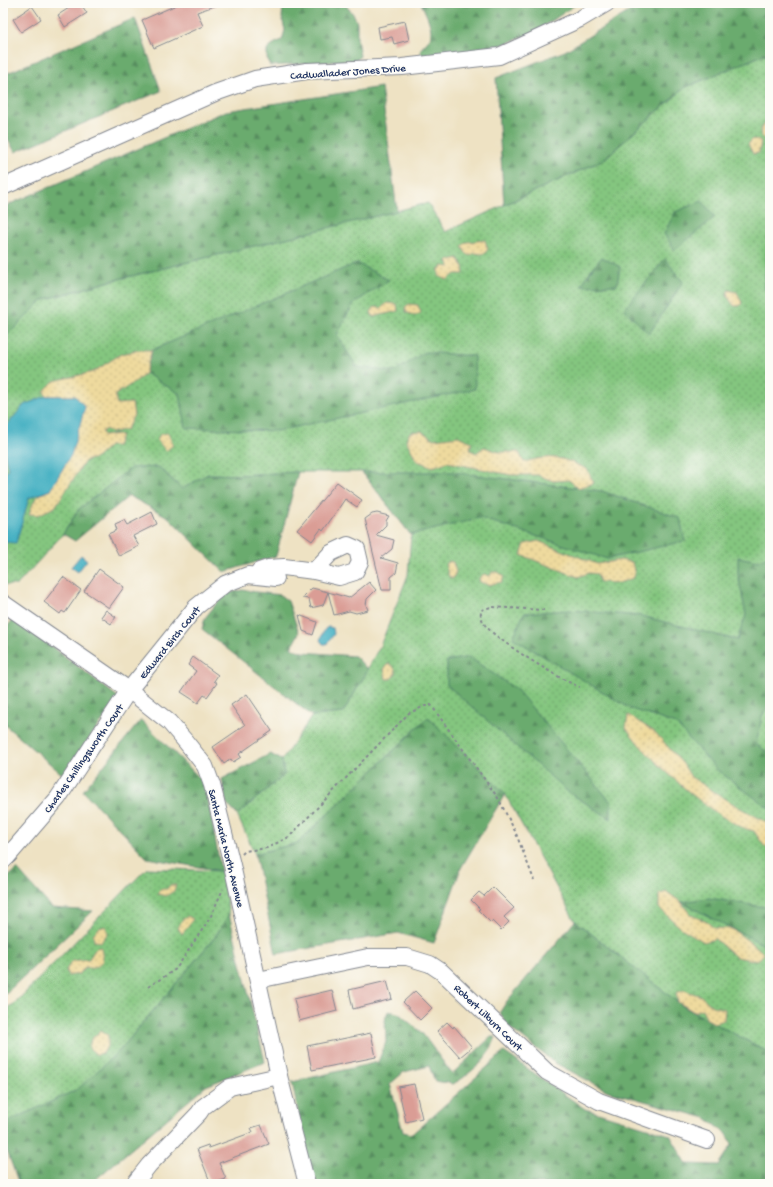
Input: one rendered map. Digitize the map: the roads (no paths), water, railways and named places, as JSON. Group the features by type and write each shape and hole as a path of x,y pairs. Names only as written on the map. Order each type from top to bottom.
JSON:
{"street":[{"name":"Cadwallader Jones Drive","path":"3,187 214,93 255,79 307,71 402,68 499,56 580,19 606,3"},
{"path":"248,575 268,568 284,567 314,571"},
{"name":"Edward Birch Court","path":"130,690 196,607 225,584 248,575 276,578"},
{"name":"Santa Maria North Avenue","path":"3,603 130,690 169,722 205,766 212,785 232,865 278,1076 306,1184"},
{"name":"Charles Chillingsworth Court","path":"3,861 58,798 130,690"},
{"name":"Robert Lilburn Court","path":"258,980 368,957 407,957 430,964 442,972 547,1072 599,1101 707,1140"},
{"path":"134,1184 203,1107 230,1087 278,1076"}],"water":[{"path":"46,396 75,396 85,407 71,455 50,490 29,498 16,543 3,542 3,476 8,469 3,443 3,430 24,405"},
{"path":"81,555 87,560 78,572 71,567"},
{"path":"328,627 333,628 334,634 327,644 323,644 320,640 325,629"}]}
